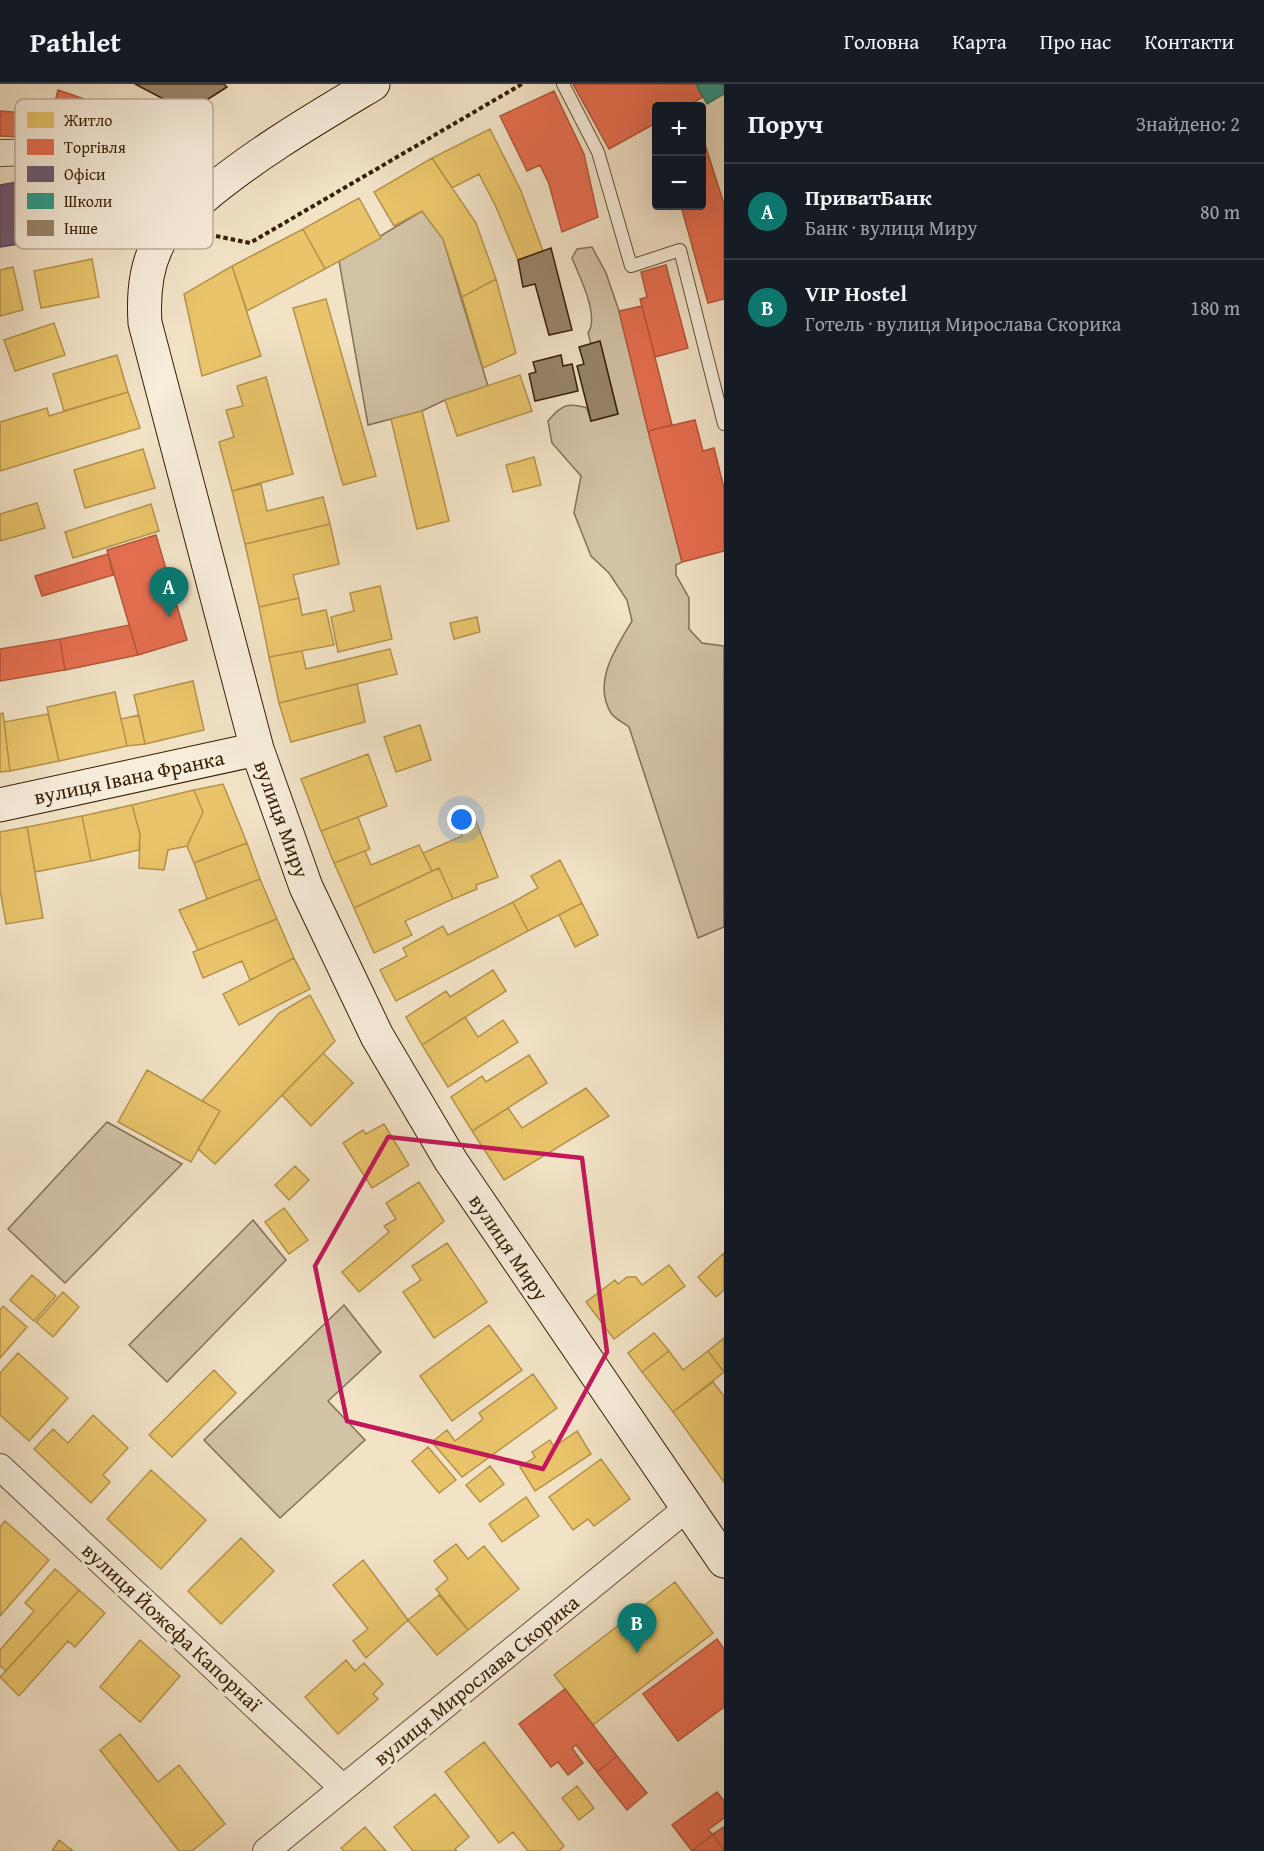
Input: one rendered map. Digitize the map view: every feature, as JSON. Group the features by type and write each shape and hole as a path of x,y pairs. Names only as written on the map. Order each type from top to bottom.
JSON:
{"main road":[{"name":"вулиця Миру","path":"213,189 267,149 373,84"},
{"name":"вулиця Миру","path":"158,249 149,266 143,292 145,323 257,749 306,887 377,1036 451,1161 686,1509 724,1561"},
{"name":"вулиця Івана Франка","path":"0,804 257,749"}],"street":[{"path":"0,153 15,153"},
{"name":"вулиця Йожефа Капорнаї","path":"0,1467 343,1788"},
{"name":"вулиця Мирослава Скорика","path":"266,1851 686,1509"}],"lane":[{"path":"562,84 598,152 632,266 680,250 724,424"}],"path":[{"path":"216,236 250,243 522,84"}],"highlighted area":[{"path":"388,1137 582,1158 607,1352 543,1469 347,1421 315,1266"}],"shaded area":[{"path":"422,211 443,239 488,386 445,400 422,411 368,425 339,261"},
{"path":"592,247 606,273 619,311 682,562 676,565 676,575 689,598 689,629 702,643 724,646 724,927 698,938 629,727 611,713 606,701 604,689 608,666 632,621 627,600 609,573 591,556 574,513 581,476 552,443 548,421 561,408 570,405 587,408 591,421 618,414 600,342 591,344 588,333 592,316 590,306 572,258 577,249"},
{"path":"107,1122 182,1164 65,1283 8,1229"},
{"path":"253,1220 286,1260 167,1382 129,1345"},
{"path":"344,1305 381,1352 328,1401 365,1440 280,1518 204,1440"}],"building: Житло":[{"path":"490,129 521,191 543,251 518,260 496,207 479,174 452,188 432,158"},
{"path":"432,158 476,223 496,279 462,297 443,239 422,211 394,226 374,192"},
{"path":"359,198 381,238 325,269 303,229"},
{"path":"303,229 325,269 247,311 232,266"},
{"path":"92,259 99,297 41,308 34,271"},
{"path":"232,266 261,356 202,376 184,294"},
{"path":"13,267 23,310 0,316 0,270"},
{"path":"496,279 516,353 483,368 462,297"},
{"path":"326,299 376,476 343,485 293,308"},
{"path":"54,323 65,355 15,371 4,340"},
{"path":"117,355 128,392 64,411 53,374"},
{"path":"520,375 532,411 457,436 445,400"},
{"path":"266,377 293,474 232,491 219,442 234,437 226,410 243,406 237,386"},
{"path":"128,392 140,428 0,471 0,422 47,408 49,416"},
{"path":"422,411 449,521 417,529 391,419"},
{"path":"143,449 155,488 85,508 74,470"},
{"path":"534,457 541,485 513,492 506,465"},
{"path":"261,484 267,511 323,497 330,524 245,544 232,491"},
{"path":"37,503 45,528 0,541 0,514"},
{"path":"151,504 159,531 73,558 65,532"},
{"path":"330,524 339,564 293,575 299,598 259,607 245,544"},
{"path":"380,586 392,639 338,652 331,617 354,611 350,593"},
{"path":"299,598 302,615 326,610 334,645 269,657 259,607"},
{"path":"477,617 480,632 454,639 450,623"},
{"path":"390,649 397,674 279,703 269,657 302,651 306,669"},
{"path":"193,681 204,730 145,744 134,695"},
{"path":"357,684 365,722 291,742 279,703"},
{"path":"115,692 127,746 59,761 47,707"},
{"path":"3,713 10,771 0,772 0,714"},
{"path":"48,714 59,761 10,771 4,722"},
{"path":"139,715 145,744 127,746 121,719"},
{"path":"420,725 431,760 396,772 384,737"},
{"path":"368,754 387,806 321,831 301,779"},
{"path":"223,784 247,843 194,863 187,846 203,812 194,790"},
{"path":"194,790 203,812 187,846 168,850 164,870 139,868 140,834 132,805"},
{"path":"132,805 140,834 139,850 91,861 82,816"},
{"path":"82,816 91,861 35,872 27,827"},
{"path":"358,817 370,849 334,863 321,831"},
{"path":"475,819 498,877 476,885 477,889 453,899 439,868 432,871 423,853 462,836 457,824"},
{"path":"27,827 43,918 6,924 0,890 0,832"},
{"path":"247,843 260,879 207,899 194,863"},
{"path":"419,845 432,871 354,908 334,863 365,851 371,865"},
{"path":"560,860 582,903 528,931 513,902 538,888 531,876"},
{"path":"439,868 453,899 405,921 412,935 374,953 354,908"},
{"path":"260,879 277,919 198,950 179,910"},
{"path":"513,902 528,931 396,1001 380,970 407,956 403,948 443,926 448,935"},
{"path":"582,903 598,935 575,947 559,915"},
{"path":"277,919 294,958 250,980 242,961 203,978 193,952"},
{"path":"294,958 310,989 239,1025 223,994"},
{"path":"493,970 506,991 422,1045 406,1017 446,991 450,997"},
{"path":"310,995 335,1041 215,1164 198,1149 220,1111 202,1101 279,1013"},
{"path":"465,1017 478,1037 503,1020 518,1042 448,1087 422,1045"},
{"path":"323,1053 353,1083 311,1126 282,1095"},
{"path":"529,1055 547,1083 472,1131 451,1097 482,1076 486,1082"},
{"path":"147,1070 220,1111 191,1162 118,1122"},
{"path":"586,1088 609,1116 504,1180 472,1131 508,1108 522,1128"},
{"path":"384,1124 409,1165 372,1188 343,1143 363,1130 366,1134"},
{"path":"295,1166 309,1180 289,1200 275,1185"},
{"path":"419,1182 444,1221 359,1292 342,1272 389,1232 384,1226 396,1219 386,1203"},
{"path":"284,1208 308,1240 289,1254 265,1222"},
{"path":"447,1243 487,1302 434,1338 403,1292 421,1280 412,1266"},
{"path":"724,1253 724,1290 716,1297 698,1277"},
{"path":"669,1265 685,1286 614,1339 586,1302 615,1280 618,1284 627,1277 636,1277 642,1285"},
{"path":"32,1275 56,1296 34,1321 10,1300"},
{"path":"63,1292 79,1307 53,1337 36,1322"},
{"path":"3,1306 27,1327 0,1358 0,1310"},
{"path":"489,1325 522,1370 452,1421 420,1376"},
{"path":"654,1333 669,1351 642,1372 628,1353"},
{"path":"724,1338 724,1372 708,1351"},
{"path":"669,1351 683,1370 708,1351 724,1372 673,1412 642,1372"},
{"path":"18,1353 68,1398 29,1441 0,1415 0,1373"},
{"path":"214,1370 236,1393 172,1457 149,1435"},
{"path":"533,1374 557,1408 462,1477 432,1442 447,1430 455,1441 483,1419 479,1413"},
{"path":"713,1382 724,1396 724,1482 673,1412"},
{"path":"93,1415 128,1448 103,1475 110,1482 91,1503 34,1449 53,1429 68,1443"},
{"path":"577,1431 591,1454 535,1491 520,1467 535,1457 532,1452 550,1440 554,1447"},
{"path":"428,1447 456,1480 439,1493 412,1461"},
{"path":"601,1459 630,1499 594,1526 588,1519 573,1530 549,1497"},
{"path":"490,1466 504,1484 480,1502 466,1485"},
{"path":"151,1470 206,1520 161,1569 107,1519"},
{"path":"526,1497 539,1516 502,1542 489,1524"},
{"path":"5,1521 49,1560 0,1616 0,1527"},
{"path":"241,1538 274,1571 221,1624 188,1591"},
{"path":"456,1544 468,1559 484,1546 519,1589 468,1630 436,1589 448,1579 434,1561"},
{"path":"363,1560 408,1620 366,1658 353,1641 368,1629 333,1585"},
{"path":"55,1569 79,1590 6,1671 0,1666 0,1650 34,1611 25,1603"},
{"path":"675,1582 713,1633 593,1725 554,1675"},
{"path":"79,1590 105,1613 75,1647 68,1641 19,1696 0,1677"},
{"path":"439,1595 468,1630 437,1655 408,1620"},
{"path":"140,1640 180,1676 140,1722 100,1687"},
{"path":"346,1660 355,1671 364,1663 383,1684 373,1694 378,1699 338,1734 305,1697"},
{"path":"120,1734 158,1782 179,1765 225,1824 192,1851 179,1851 100,1750"},
{"path":"484,1742 564,1846 559,1851 528,1851 513,1832 499,1843 445,1772"},
{"path":"577,1786 594,1808 579,1820 562,1798"},
{"path":"435,1794 469,1837 455,1849 457,1851 413,1851 394,1827"},
{"path":"365,1827 386,1851 344,1851 341,1848"},
{"path":"59,1840 73,1851 52,1851"}],"building: Торгівля":[{"path":"573,84 696,84 703,97 694,102 652,102 652,125 609,149"},
{"path":"58,90 84,99 56,99"},
{"path":"554,91 584,154 598,217 562,232 549,184 540,165 527,171 500,116"},
{"path":"0,111 15,112 15,137 0,136"},
{"path":"706,148 724,204 724,299 708,303 682,210 706,210"},
{"path":"666,265 688,348 655,357 640,299 647,297 641,272"},
{"path":"642,306 672,425 648,431 619,311"},
{"path":"695,420 703,451 714,448 724,488 724,551 682,562 648,431"},
{"path":"156,535 187,640 138,655 107,550"},
{"path":"108,554 113,575 42,596 35,576"},
{"path":"129,625 138,655 65,670 60,639"},
{"path":"60,639 65,670 0,681 0,649"},
{"path":"717,1639 724,1649 724,1707 678,1741 643,1694"},
{"path":"565,1689 617,1756 597,1772 576,1745 572,1748 583,1763 568,1775 558,1762 551,1767 519,1724"},
{"path":"617,1756 647,1793 627,1810 597,1772"},
{"path":"717,1792 724,1801 724,1818 708,1830 713,1834 692,1851 672,1825"},
{"path":"724,1827 724,1851 713,1834"},
{"path":"713,1834 724,1851 692,1851"}],"building: Офіси":[{"path":"15,182 15,245 0,247 0,185"}],"building: Школи":[{"path":"696,84 724,84 724,94 707,104"}],"building: Інше":[{"path":"135,84 224,84 227,87 208,99 163,99"},
{"path":"551,248 572,330 549,335 535,284 523,287 518,260"},
{"path":"600,341 618,414 591,421 577,366 584,364 579,347"},
{"path":"561,355 563,366 572,364 578,391 535,401 529,374 536,372 533,362"}],"place":[{"name":"ПриватБанк","path":"169,617"},
{"name":"VIP Hostel","path":"637,1653"}]}
